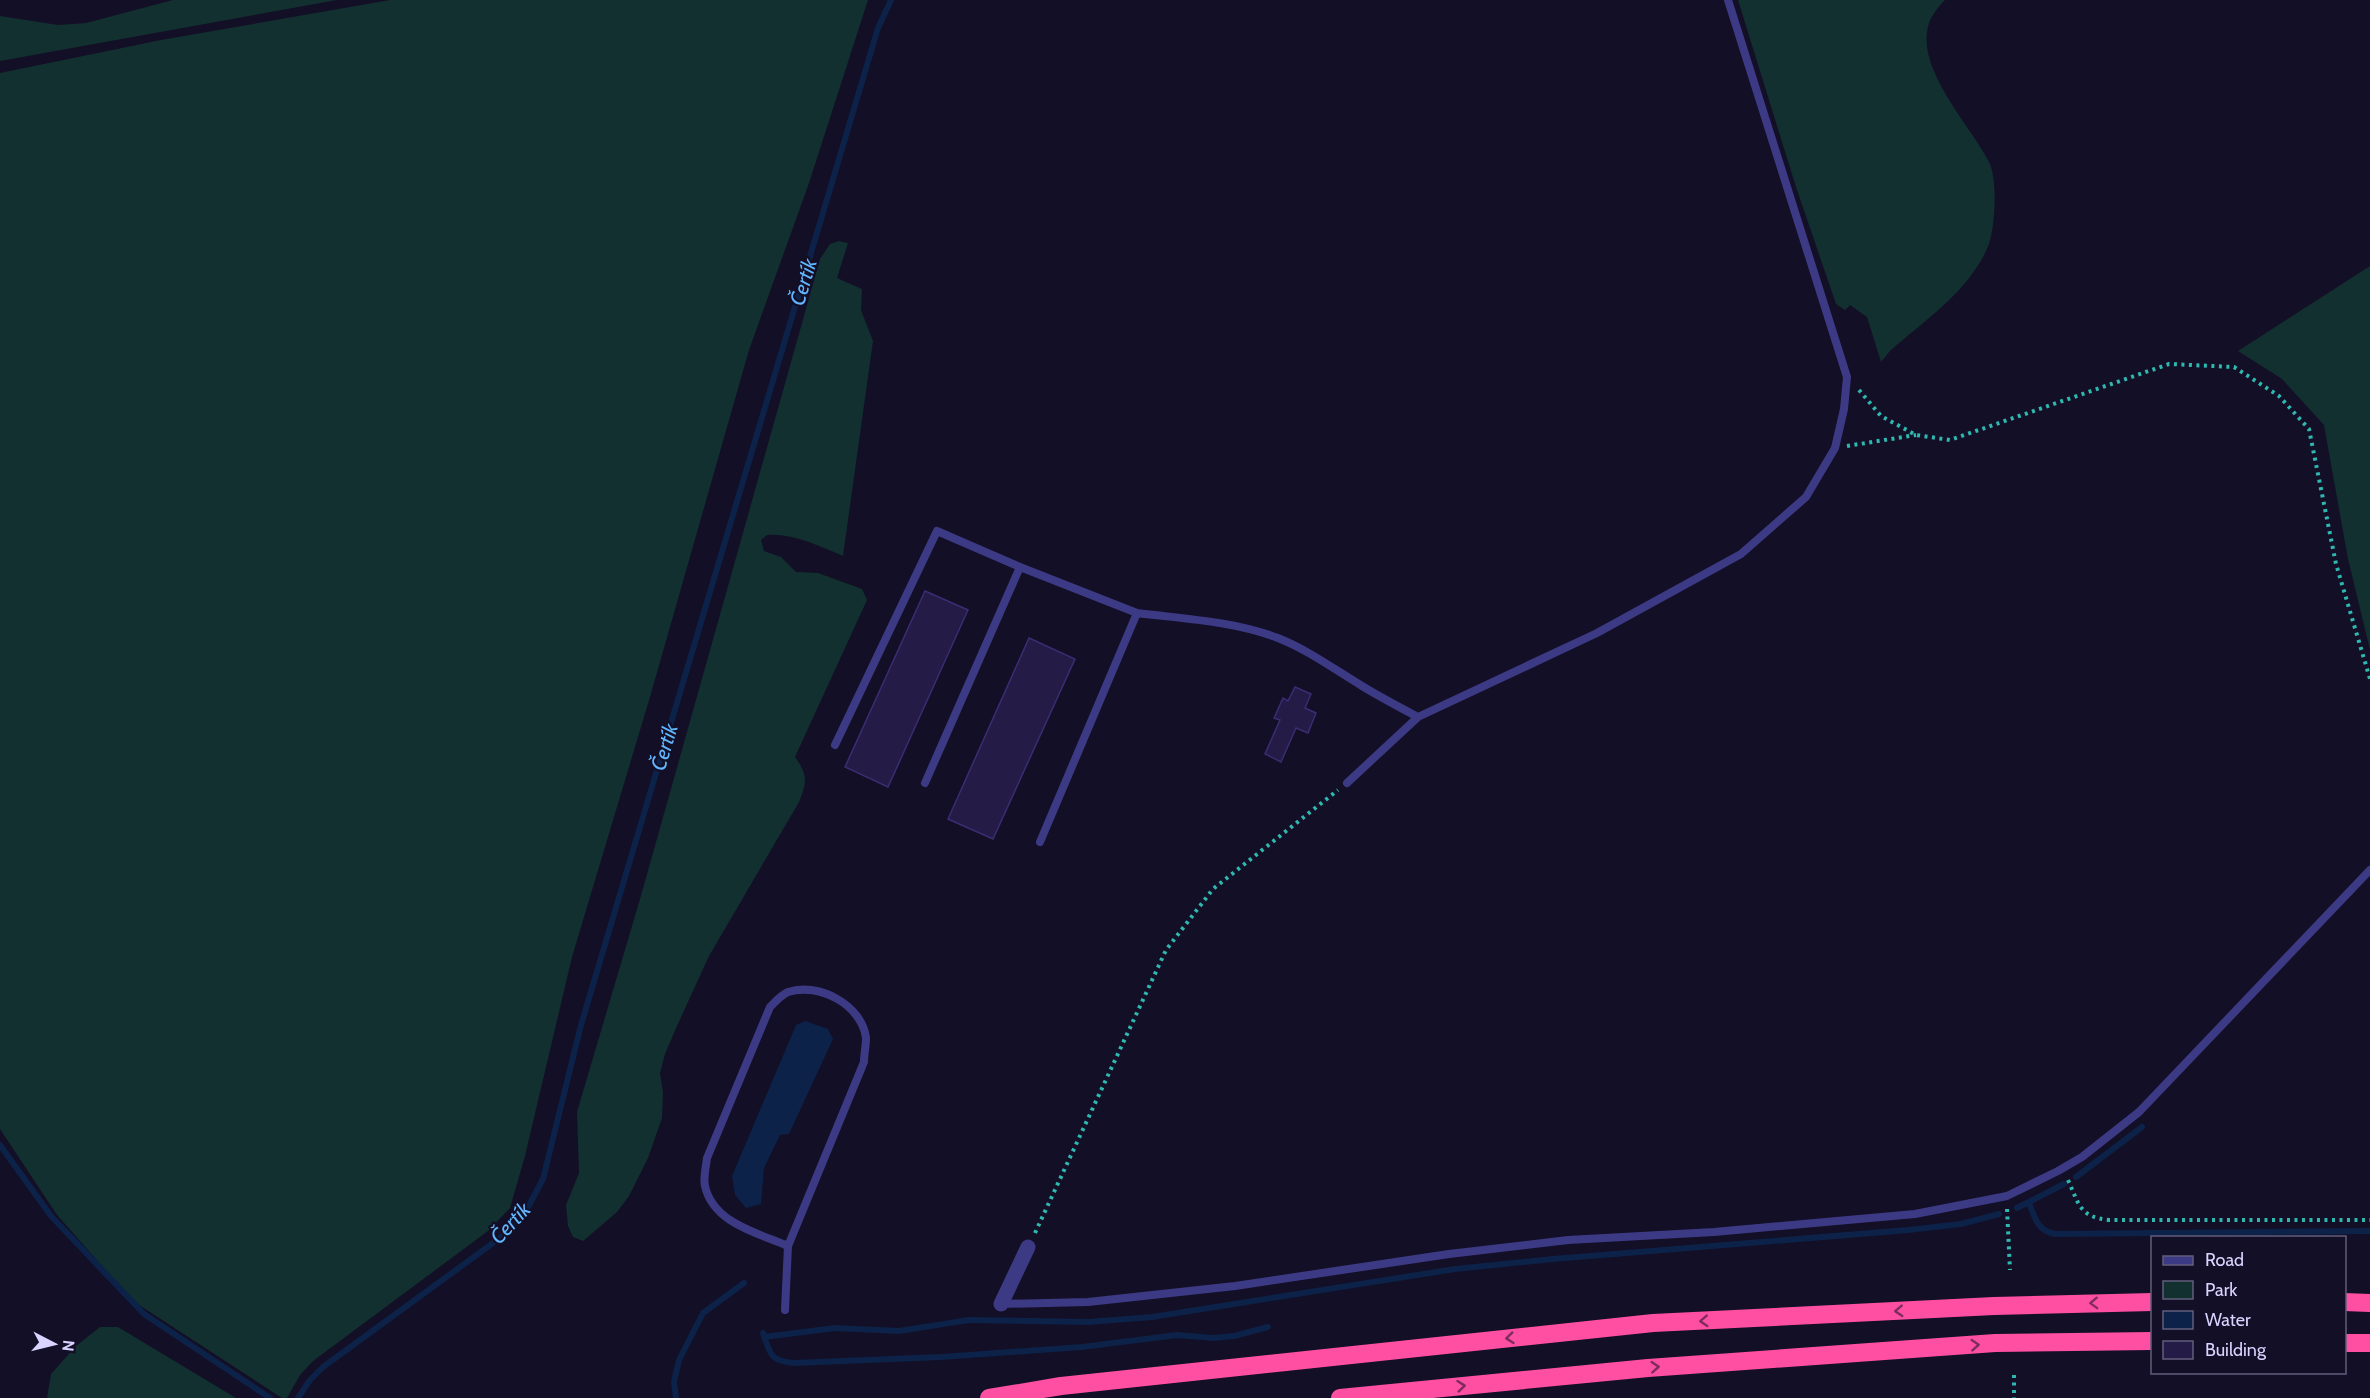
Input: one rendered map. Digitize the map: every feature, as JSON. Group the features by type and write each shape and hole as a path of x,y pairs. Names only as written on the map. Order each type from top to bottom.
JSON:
{"highway":[{"path":"989,1398 1073,1385 1653,1323 1994,1306 2151,1302"},
{"path":"2346,1302 2370,1303"},
{"path":"1340,1398 1648,1368 1995,1343 2151,1341"},
{"path":"2346,1343 2370,1343"}],"street":[{"path":"1001,1304 1028,1247"}],"lane":[{"path":"1347,783 1418,717 1597,633 1741,554 1806,497 1835,448 1844,410 1847,377 1728,0"},
{"path":"835,745 937,531 1020,567 1137,613 1246,628 1279,639 1312,655 1418,717"},
{"path":"926,783 1020,567"},
{"path":"1040,842 1137,613"},
{"path":"1001,1304 1088,1302 1235,1286 1449,1254 1568,1240 1714,1232 1914,1214 2007,1196 2063,1168 2112,1136 2139,1112 2370,870"},
{"path":"785,1310 788,1246 864,1062 866,1038 856,1014 850,1008 836,997 807,990 786,993 770,1007 707,1158 704,1185 715,1209 721,1214 735,1223 788,1246"}],"path":[{"path":"1835,448 1916,435 1950,440 2169,364 2234,367 2279,396 2309,429 2336,564 2370,679"},
{"path":"1847,377 1881,416 1916,435"},
{"path":"1028,1247 1167,950 1213,889 1347,783"},
{"path":"2063,1168 2082,1212 2094,1219 2109,1221 2370,1220"},
{"path":"2007,1196 2010,1270"},
{"path":"2014,1375 2014,1398"}],"green space":[{"path":"173,0 337,0 0,61 0,16 58,25 86,23"},
{"path":"390,0 868,0 809,183 749,350 650,697 572,957 525,1156 510,1208 488,1231 313,1361 300,1375 287,1398 282,1398 133,1301 57,1215 0,1129 0,73 161,40"},
{"path":"1738,0 1945,0 1937,9 1928,27 1927,44 1930,62 1948,98 1981,148 1992,170 1995,203 1991,236 1981,261 1959,290 1890,351 1881,362 1867,317 1850,305 1845,310 1836,304 1796,187"},
{"path":"839,241 848,243 837,278 862,289 861,310 873,341 843,556 806,541 786,536 767,535 761,540 764,551 781,557 796,572 818,573 862,589 867,600 795,757 805,779 799,802 709,956 665,1054 660,1073 663,1093 662,1118 648,1158 629,1196 617,1212 583,1241 573,1237 568,1226 566,1205 579,1173 577,1112 640,899 820,259 830,244"},
{"path":"2370,266 2370,650 2348,559 2324,425 2282,379 2238,351"},
{"path":"100,1327 118,1327 236,1398 47,1398 51,1374 76,1346"}],"water":[{"path":"805,1021 828,1029 833,1039 789,1134 780,1135 764,1168 761,1204 746,1208 735,1195 732,1176 796,1025"}],"building":[{"path":"925,591 968,610 888,787 845,767"},
{"path":"1029,638 1075,659 993,839 948,819"},
{"path":"1295,687 1311,694 1305,708 1316,713 1308,733 1296,728 1281,762 1265,754 1280,720 1274,718 1283,698 1288,701"}],"waterway":[{"name":"Čertík","path":"298,1398 310,1380 323,1367 504,1235 526,1211 543,1179 581,1025 878,28 891,0"},
{"path":"2076,1177 2142,1127"},
{"path":"0,1145 51,1216 144,1314 270,1398"},
{"path":"2017,1208 2064,1184"},
{"path":"2029,1203 2041,1227 2055,1234 2370,1231"},
{"path":"764,1337 835,1328 899,1331 969,1320 1088,1322 1152,1317 1455,1269 1908,1230 1961,1224 1999,1214"},
{"path":"676,1398 674,1382 679,1360 703,1313 744,1283"},
{"path":"763,1333 767,1346 775,1358 794,1363 941,1357 1082,1347 1177,1335 1214,1338 1234,1336 1268,1327"}]}
